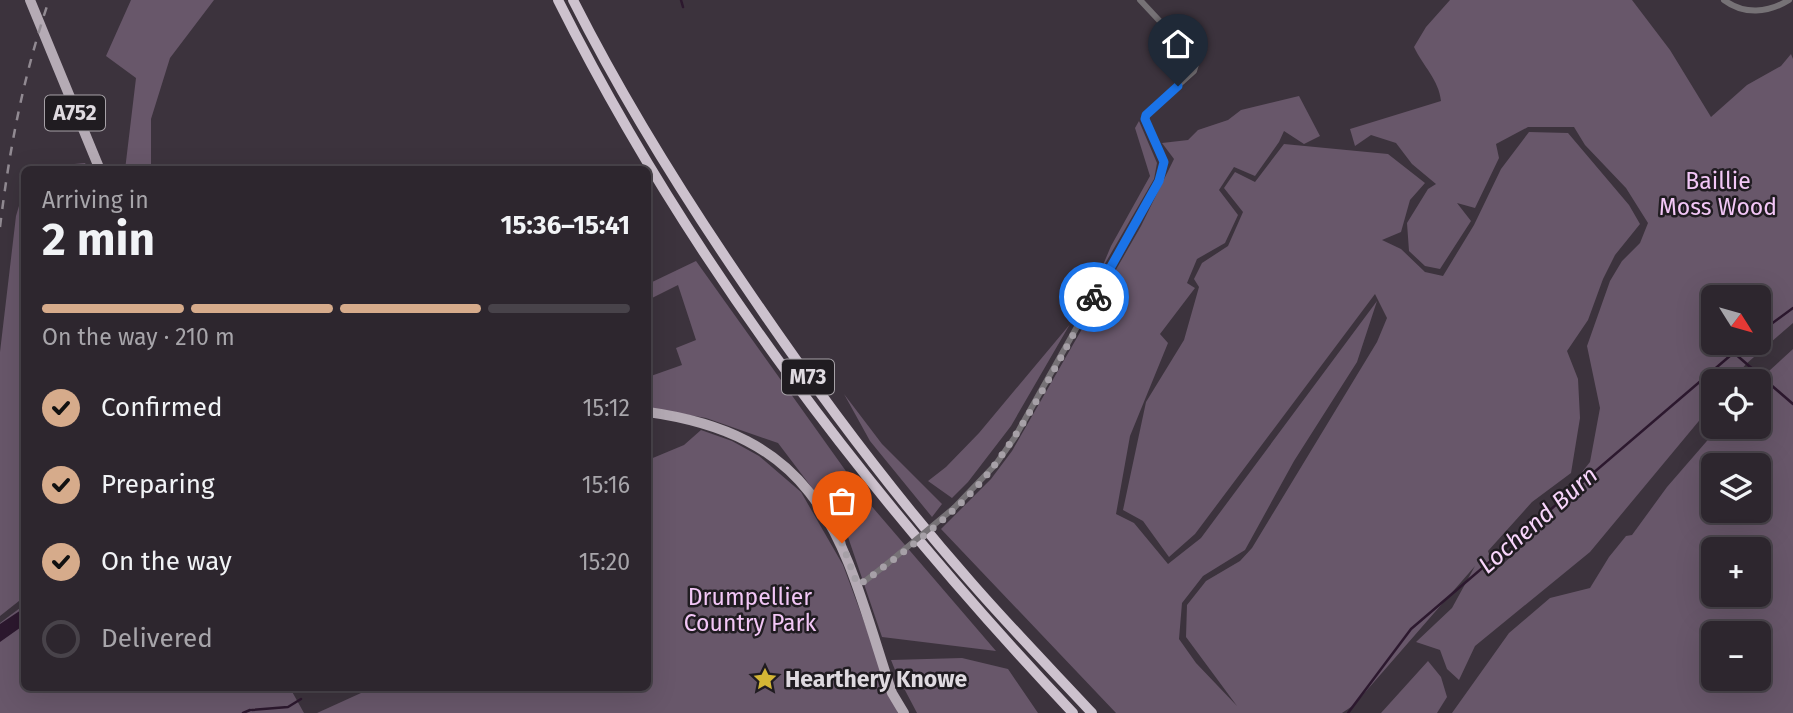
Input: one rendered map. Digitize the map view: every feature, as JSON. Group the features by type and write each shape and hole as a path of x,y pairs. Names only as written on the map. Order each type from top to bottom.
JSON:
{"highway":[{"name":"M73","path":"558,0 650,166"},
{"name":"M73","path":"573,0 614,78 677,184 790,353 923,526 1010,626 1092,713"},
{"name":"M73","path":"651,167 745,314 845,451 957,588 1073,713"}],"main road":[{"name":"A752","path":"30,0 98,166"},
{"path":"651,412 685,418 727,430 758,447 792,472 816,499 842,543 892,693 904,713"}],"street":[{"path":"857,584 887,565 954,509 996,464 1159,181 1164,162 1145,119 1146,115 1194,71 1197,61 1140,0"},
{"path":"1724,0 1750,11 1771,8 1789,0"}],"green space":[{"path":"131,0 214,0 170,58 151,119 151,166 125,166 136,78 106,56"},
{"name":"Baillie Moss Wood","path":"1450,0 1632,0 1670,50 1711,117 1747,85 1781,66 1791,54 1793,323 1771,342 1771,285 1701,285 1701,355 1756,355 1742,369 1701,369 1701,418 1590,552 1475,646 1459,680 1447,669 1440,650 1416,642 1452,608 1475,566 1354,705 1342,713 1116,713 941,529 991,479 1012,451 1141,226 1174,159 1162,143 1188,140 1198,130 1228,120 1241,110 1299,96 1320,136 1304,144 1284,131 1255,176 1234,167 1219,190 1238,215 1225,243 1197,259 1187,283 1195,288 1160,334 1168,343 1130,436 1116,514 1134,523 1168,564 1201,538 1377,301 1357,362 1294,461 1245,550 1203,576 1182,603 1179,639 1196,663 1237,706 1186,637 1187,605 1206,581 1240,561 1252,548 1377,342 1387,318 1375,294 1195,534 1169,557 1143,521 1123,510 1146,402 1184,340 1199,287 1194,279 1202,263 1228,246 1243,212 1224,188 1235,172 1255,182 1284,144 1388,154 1425,183 1410,200 1401,232 1382,240 1401,249 1425,272 1443,276 1474,225 1501,169 1529,132 1568,133 1629,205 1640,224 1615,255 1588,320 1567,351 1578,379 1580,418 1571,473 1532,502 1488,551 1495,571 1524,545 1590,462 1600,408 1587,346 1610,281 1622,261 1640,243 1648,223 1626,188 1585,145 1574,127 1528,127 1496,144 1499,158 1475,208 1457,203 1471,221 1440,269 1425,266 1409,251 1407,223 1428,189 1436,184 1412,164 1396,143 1371,135 1355,146 1350,129 1441,101 1434,80 1414,47 1426,27"},
{"path":"1139,121 1157,163 1154,179 1100,272 1111,246 1150,176 1135,128"},
{"path":"85,163 87,166 53,166"},
{"path":"21,199 21,599 0,616 0,352 16,216"},
{"path":"696,261 868,502 996,651 882,637 847,534 778,443 706,418 651,409 651,376 682,365 676,348 696,340 678,285 651,298 651,283"},
{"path":"1070,324 1011,426 968,482 952,498 928,481 946,467 979,433"},
{"path":"1793,349 1793,713 1452,713 1509,633 1550,598 1590,588 1609,557 1626,536 1632,535 1667,487 1709,439 1771,439 1771,369"},
{"path":"844,394 882,444 942,504 932,517 870,441"},
{"name":"Drumpellier Country Park","path":"701,430 732,441 759,456 801,492 843,565 898,713 317,713 365,691 651,691 651,459 684,445"},
{"path":"21,607 21,691 292,691 304,713 0,713 0,623"},
{"path":"962,658 1008,669 1038,713 917,713 891,660"},
{"path":"1428,661 1441,677 1447,697 1437,713 1381,713"}],"shaded area":[{"path":"21,610 21,627 0,642 0,624"}],"waterway":[{"path":"681,0 683,7"},
{"name":"Lochend Burn","path":"1771,324 1793,308"},
{"name":"Lochend Burn","path":"1348,713 1411,629 1731,355"},
{"path":"1736,355 1793,404"},
{"path":"252,710 288,707 301,699"},
{"path":"243,713 250,710"}],"railway":[{"path":"0,227 18,112 49,0"}],"way so far":[{"path":"842,543 857,584 887,565 954,509 996,464 1094,297"}],"place":[{"name":"Hearthery Knowe","path":"765,679"}],"route":[{"path":"1094,297 1159,181 1164,162 1145,119 1146,115 1178,86"}]}
